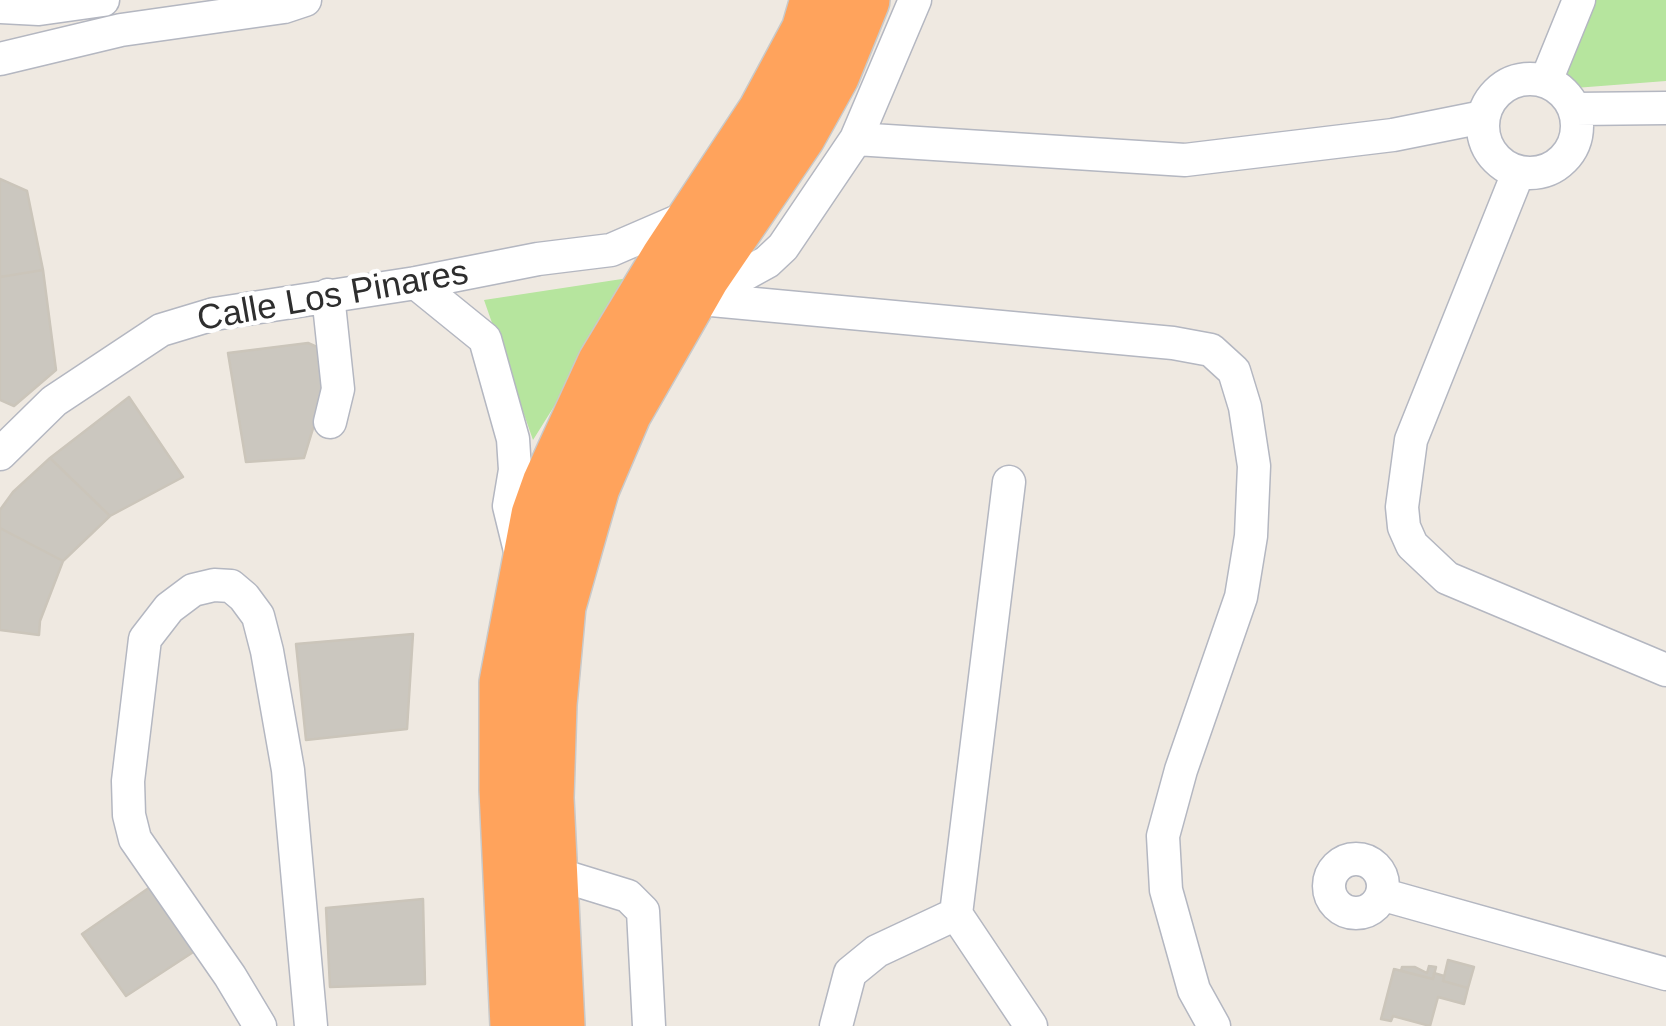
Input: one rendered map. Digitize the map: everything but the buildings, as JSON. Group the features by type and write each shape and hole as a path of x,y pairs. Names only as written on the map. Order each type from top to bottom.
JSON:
{"highway":[{"path":"518,1026 506,684 540,516 605,364 765,113 809,31 818,0"},
{"path":"557,1026 546,798 548,704 558,606 592,487 641,382 696,287 798,136 832,74 862,0"}],"street":[{"path":"0,7 40,8 103,0"},
{"path":"0,60 122,30 284,7 306,0"},
{"path":"696,287 747,273 783,247 856,139 916,0"},
{"path":"1546,82 1579,0"},
{"path":"1514,82 1546,82 1563,92 1576,109 1578,129 1572,150 1558,165 1539,174 1518,173 1502,165 1490,152 1483,135 1489,102 1514,82"},
{"path":"1576,109 1666,108"},
{"path":"856,139 1185,160 1393,135 1484,117"},
{"path":"1518,173 1411,440 1402,507 1404,527 1412,545 1447,578 1666,670"},
{"name":"Calle Los Pinares","path":"4,442 54,400 161,330 214,314 611,250 700,211"},
{"path":"783,247 779,265 782,282 791,298 806,308"},
{"path":"416,283 485,339 513,439 509,506 526,579"},
{"path":"696,287 806,308 1173,343 1211,350 1234,371 1245,407 1254,466 1252,536 1241,598 1181,770 1163,836 1166,890 1194,990 1214,1026"},
{"path":"328,295 338,388 330,422"},
{"path":"1009,482 956,914 1031,1026"},
{"path":"260,1026 135,839 129,815 128,781 145,639 170,608 193,590 214,585 230,586 244,597 258,616 267,652 288,770 311,1026"},
{"path":"550,872 628,896 643,911 649,1026"},
{"path":"1384,894 1666,974"},
{"path":"836,1026 850,973 877,950 956,914"}],"green space":[{"path":"1586,0 1666,0 1666,81 1575,88 1550,72"},
{"path":"635,277 533,440 484,300"}]}
